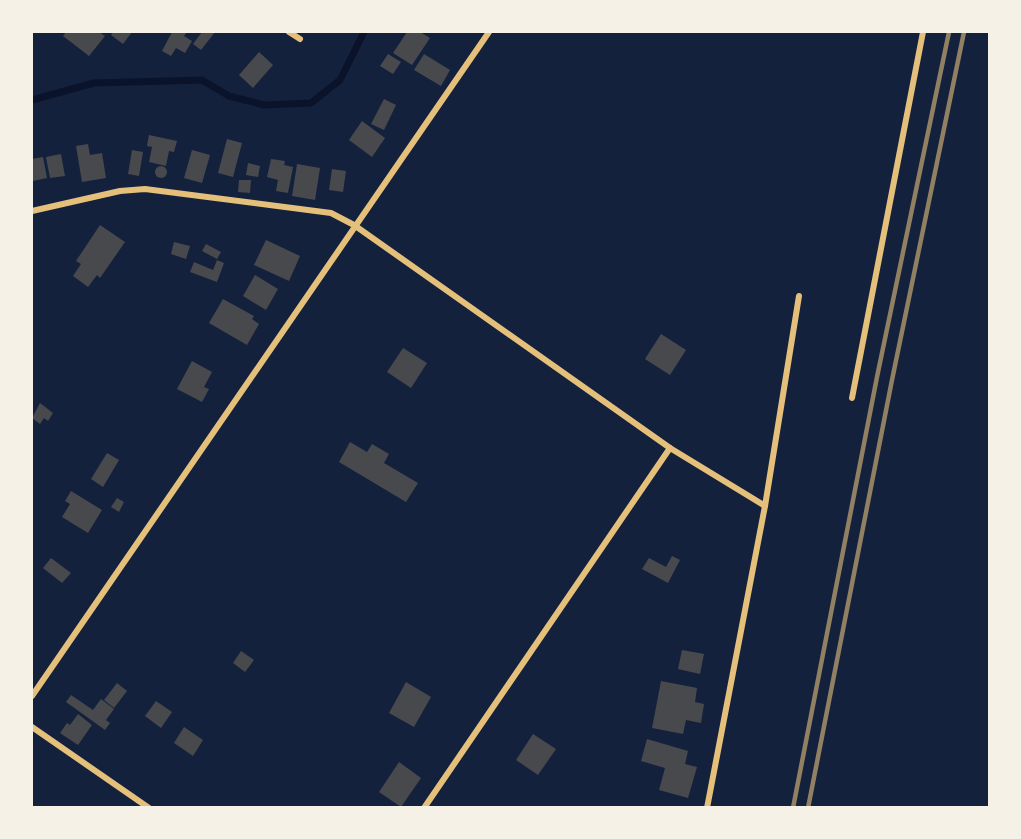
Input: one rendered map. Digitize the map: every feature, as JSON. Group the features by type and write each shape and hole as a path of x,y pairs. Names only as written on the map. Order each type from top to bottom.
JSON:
{"street":[{"path":"289,32 300,39"},
{"path":"32,696 489,32"},
{"path":"852,398 922,32"},
{"path":"32,211 120,191 164,189 331,213 354,225 670,447 765,506"},
{"path":"707,807 765,506 799,296"},
{"path":"424,807 670,447"},
{"path":"32,727 149,807"}],"building":[{"path":"66,32 99,32 105,36 89,56 63,36"},
{"path":"113,32 132,32 123,44 111,35"},
{"path":"172,32 187,32 184,36 192,41 185,53 176,48 171,56 162,51"},
{"path":"202,32 215,32 201,50 193,44"},
{"path":"407,32 420,32 430,38 412,65 393,53"},
{"path":"259,52 273,65 253,88 239,75"},
{"path":"388,54 401,62 393,74 380,66"},
{"path":"424,54 450,70 441,86 414,70"},
{"path":"384,99 396,105 384,130 371,124"},
{"path":"362,121 385,138 372,157 349,140"},
{"path":"149,135 177,141 174,152 169,151 166,166 149,162 152,147 147,146"},
{"path":"227,139 242,143 233,177 218,173"},
{"path":"88,144 90,155 102,153 106,178 82,182 76,146"},
{"path":"132,150 143,152 139,176 128,174"},
{"path":"192,150 210,155 202,183 184,178"},
{"path":"61,154 65,176 50,178 46,157"},
{"path":"43,157 47,178 33,181 32,159"},
{"path":"271,159 285,161 284,165 293,167 288,193 276,191 278,180 267,177"},
{"path":"248,163 260,166 258,177 246,175"},
{"path":"297,164 320,168 315,200 292,196"},
{"path":"161,166 167,172 161,178 155,172"},
{"path":"332,169 346,171 343,192 329,190"},
{"path":"239,180 251,180 250,193 238,192"},
{"path":"100,225 125,242 100,278 97,275 88,287 73,276 81,264 76,261"},
{"path":"266,240 300,256 289,281 254,265"},
{"path":"174,242 190,246 186,259 171,254"},
{"path":"206,244 221,252 217,259 202,251"},
{"path":"217,260 224,263 217,282 190,272 194,262 213,270"},
{"path":"255,275 278,289 266,310 243,296"},
{"path":"223,299 254,316 252,319 259,324 247,345 209,323"},
{"path":"661,334 686,350 670,375 645,359"},
{"path":"403,348 427,363 411,388 387,372"},
{"path":"192,361 212,372 204,387 209,389 202,402 177,389"},
{"path":"40,403 53,413 48,421 44,418 40,424 32,418"},
{"path":"350,442 367,452 372,444 389,454 384,463 418,483 406,502 339,462"},
{"path":"107,453 119,460 103,487 91,479"},
{"path":"71,491 102,510 88,533 62,517 70,504 65,501"},
{"path":"117,498 124,502 119,512 111,507"},
{"path":"672,556 680,560 668,583 642,569 649,558 666,567"},
{"path":"51,558 71,573 62,583 43,568"},
{"path":"682,650 704,654 700,674 678,669"},
{"path":"241,651 254,660 245,672 233,663"},
{"path":"661,681 697,688 695,702 704,704 701,723 686,720 683,734 652,728"},
{"path":"406,682 431,697 414,727 389,713"},
{"path":"117,683 127,691 114,708 104,700"},
{"path":"71,695 93,710 101,699 114,709 106,720 110,723 105,730 66,702"},
{"path":"156,701 172,712 161,728 145,716"},
{"path":"78,714 92,725 78,745 60,733"},
{"path":"184,727 203,740 193,756 174,743"},
{"path":"533,734 556,749 538,775 516,760"},
{"path":"647,739 688,751 685,764 697,767 688,798 659,790 665,768 641,761"},
{"path":"399,762 421,778 401,807 379,792"}],"waterway":[{"path":"32,100 94,83 202,80 229,96 264,105 311,103 340,80 364,32"}],"railway":[{"path":"793,808 877,377 949,32"},
{"path":"808,808 892,380 964,32"}]}
